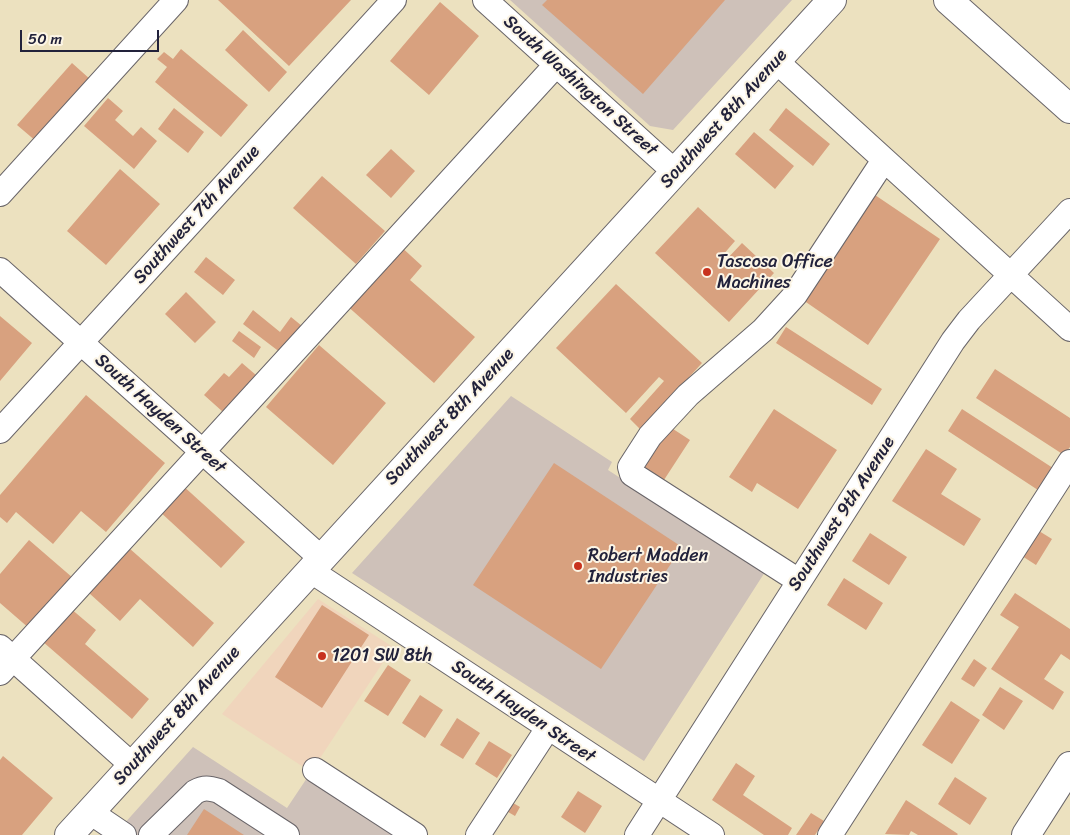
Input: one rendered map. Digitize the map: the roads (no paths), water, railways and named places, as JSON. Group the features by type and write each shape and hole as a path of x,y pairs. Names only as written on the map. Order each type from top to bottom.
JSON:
{"main road":[{"name":"Southwest 8th Avenue","path":"69,835 832,0"},
{"path":"948,0 1070,109"},
{"path":"1026,835 1070,766"}],"street":[{"path":"0,194 176,0"},
{"name":"Southwest 7th Avenue","path":"0,431 394,0"},
{"name":"South Washington Street","path":"485,0 676,172"},
{"path":"776,61 1070,329"},
{"path":"132,765 4,660 202,452 556,64"},
{"path":"799,581 632,474 630,468 650,436 688,395 763,330 794,295 884,160"},
{"name":"Southwest 9th Avenue","path":"637,835 953,341 1070,211"},
{"name":"South Hayden Street","path":"0,270 202,452 316,564 548,728 712,835"},
{"path":"830,835 1070,462"},
{"path":"478,835 548,728"},
{"path":"316,770 415,835"},
{"path":"151,835 195,792 202,788 219,791 287,835"},
{"path":"90,812 124,835"}],"place":[{"name":"Tascosa Office Machines","path":"707,272"},
{"name":"Robert Madden Industries","path":"578,566"},
{"name":"1201 SW 8th","path":"322,656"}]}
